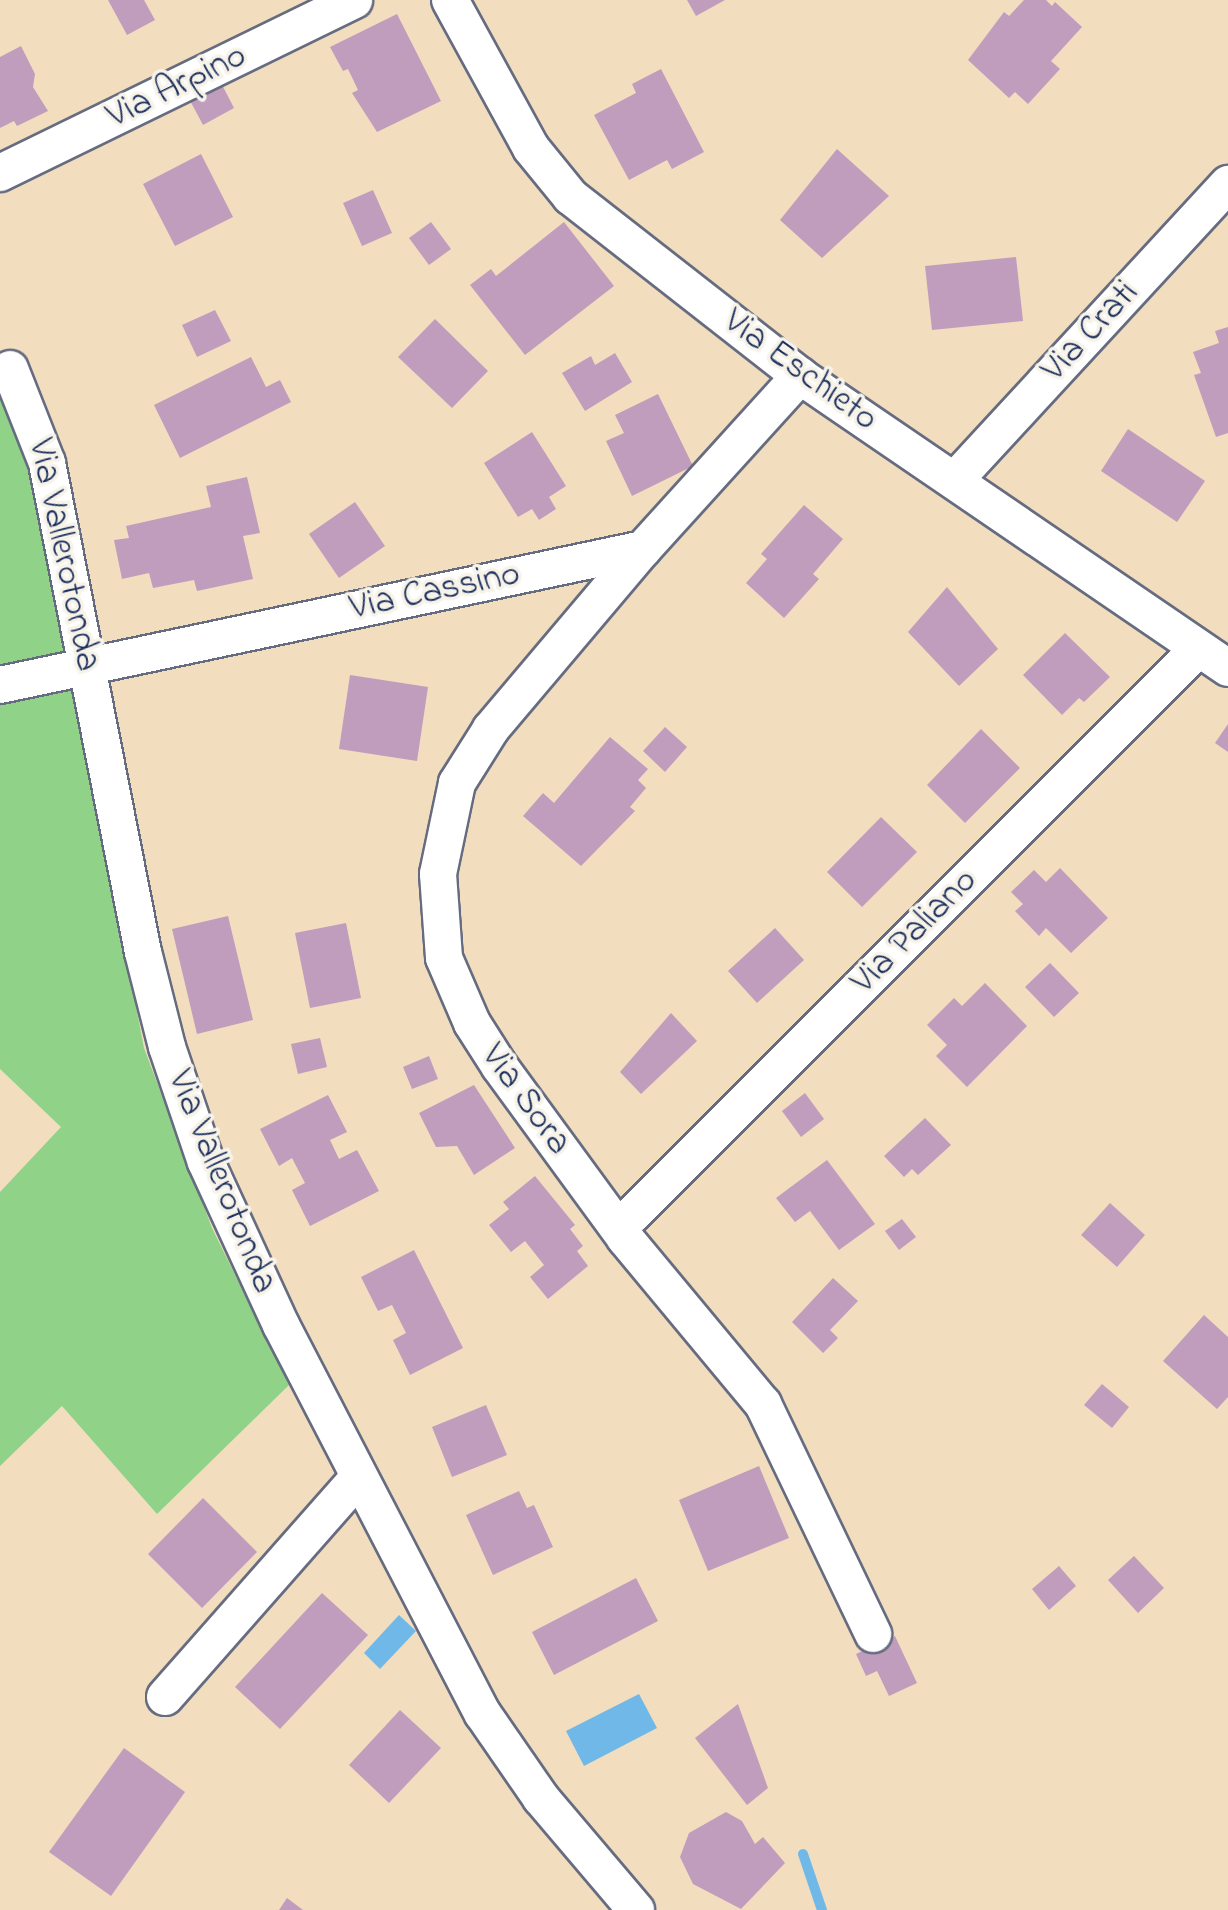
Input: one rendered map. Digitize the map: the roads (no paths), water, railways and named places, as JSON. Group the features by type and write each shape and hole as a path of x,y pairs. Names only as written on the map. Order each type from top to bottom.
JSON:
{"street":[{"name":"Via Arpino","path":"0,173 354,0"},
{"name":"Via Eschieto","path":"450,0 518,127 560,187 800,376 1213,658"},
{"name":"Via Crati","path":"955,480 1228,184"},
{"name":"Via Vallerotonda","path":"10,369 43,447 143,952 184,1101 235,1228 456,1665 510,1757 636,1910"},
{"path":"643,549 800,376"},
{"name":"Via Cassino","path":"0,685 643,549"},
{"name":"Via Sora","path":"643,549 491,729 457,783 438,874 444,958 472,1023 500,1067 625,1238 763,1404 873,1634"},
{"name":"Via Paliano","path":"632,1215 1213,658"},
{"path":"165,1697 359,1477"}],"water":[{"path":"399,1615 416,1631 380,1669 364,1653"},
{"path":"639,1694 657,1728 584,1766 566,1731"}],"waterway":[{"path":"803,1854 822,1910"}]}
